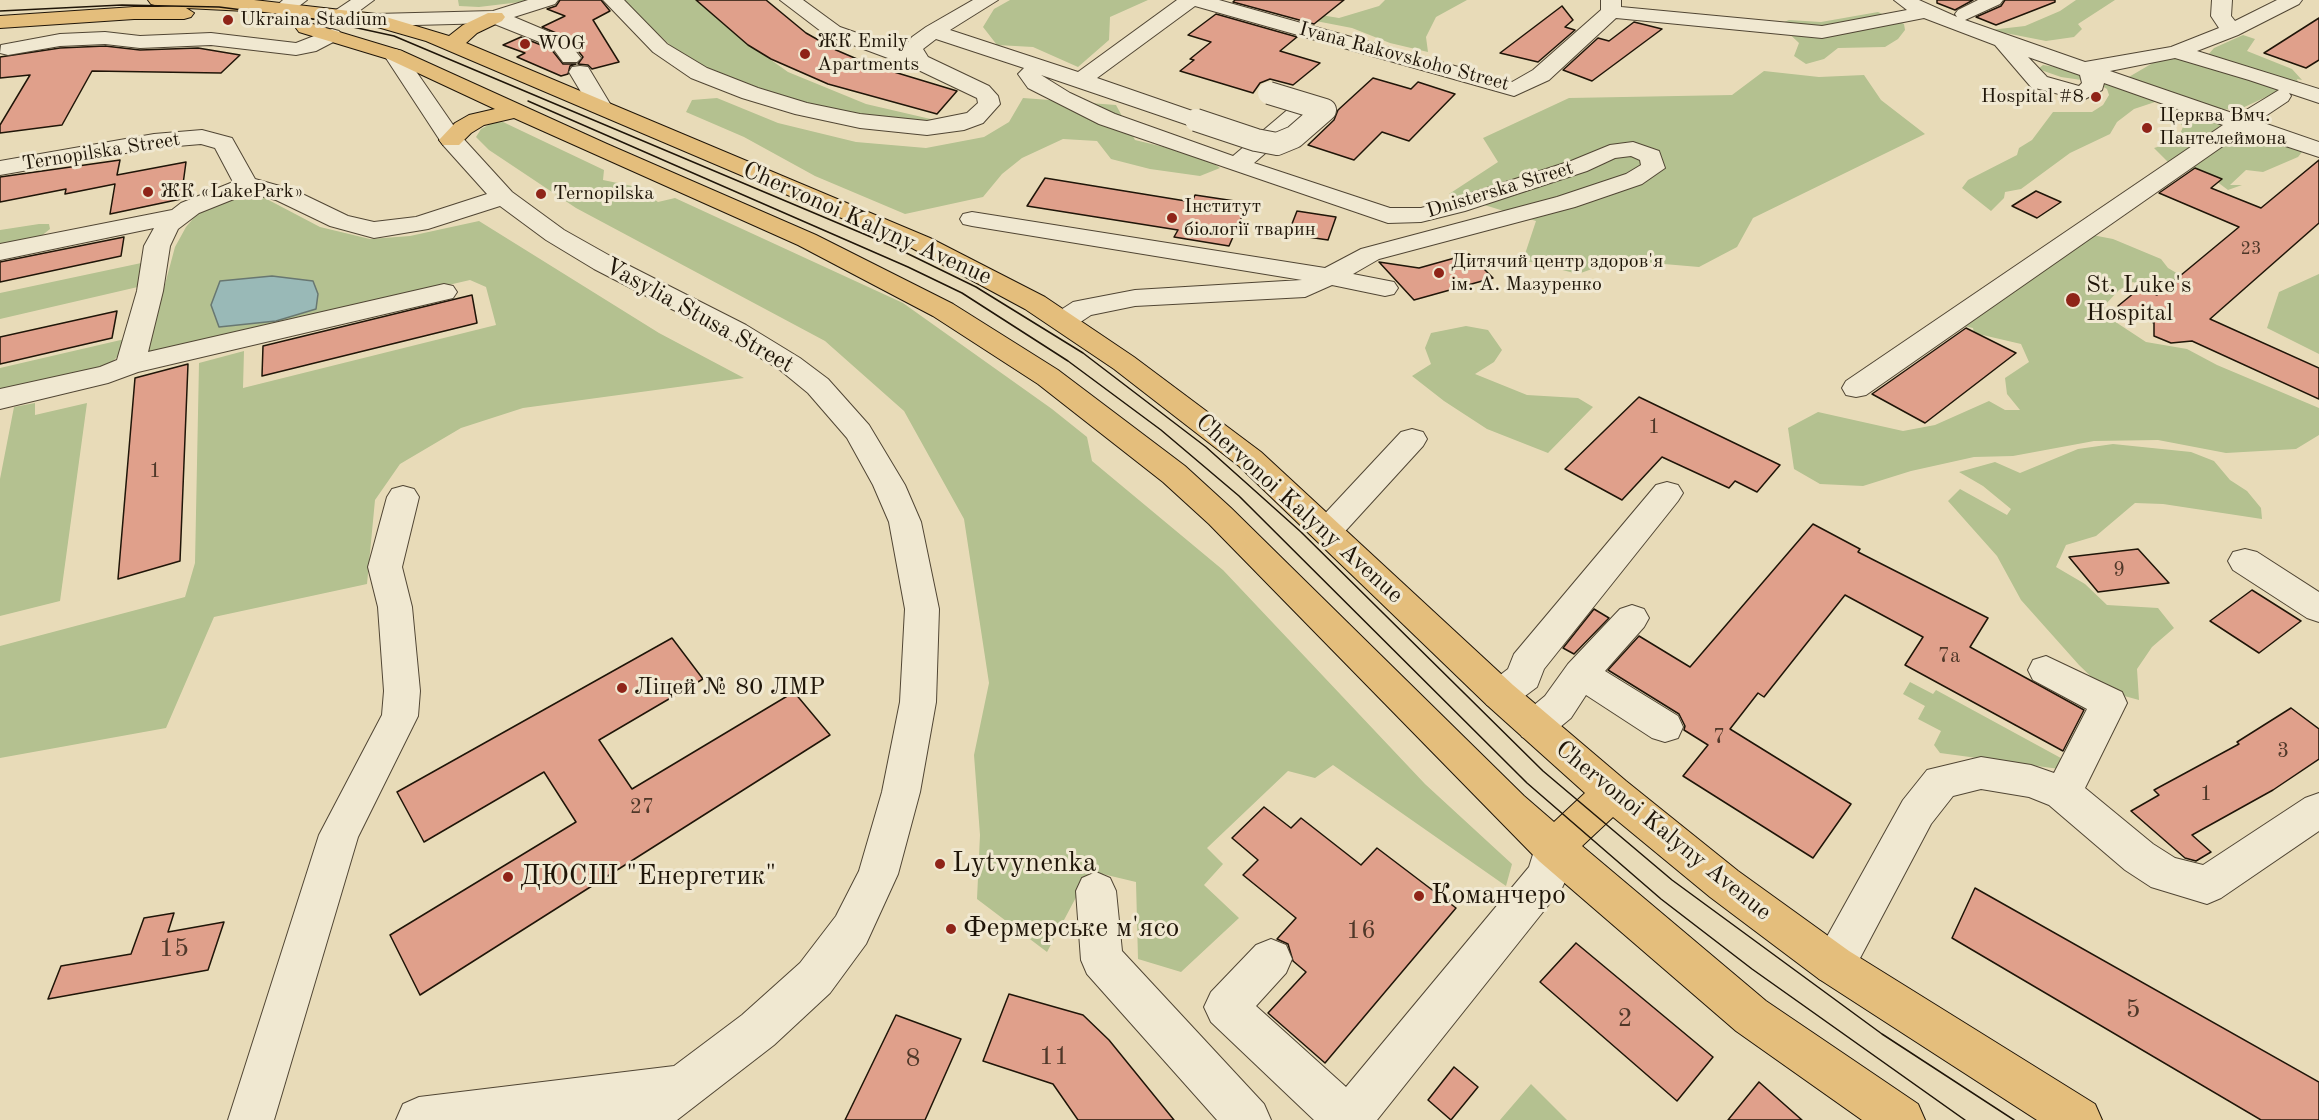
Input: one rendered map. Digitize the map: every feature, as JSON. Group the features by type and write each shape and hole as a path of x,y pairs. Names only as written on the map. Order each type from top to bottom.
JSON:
{"main road":[{"path":"0,4 65,0"},
{"path":"158,0 290,5 394,54"},
{"path":"0,22 134,13 198,14 295,25 336,25 376,20 440,34 470,29 495,16"},
{"name":"Chervonoi Kalyny Avenue","path":"440,34 640,125 921,243 967,265 1063,321 1192,412 1258,466 1534,726 1724,884 1834,965 2079,1120"},
{"name":"Chervonoi Kalyny Avenue","path":"394,54 599,149 807,240 894,284 989,338 1048,377 1174,474 1220,516 1553,848 1751,1016 1902,1120"},
{"path":"451,140 477,120 517,111"},
{"path":"599,149 640,125"},
{"path":"1553,848 1612,793"}],"street":[{"path":"8,49 81,39 140,42 190,38 296,49 309,47 364,0"},
{"path":"440,34 450,0"},
{"path":"440,34 548,0"},
{"path":"613,0 660,48 699,73 750,93 803,109 860,122 927,128 964,123 984,111 989,105 987,96 981,91 920,62 833,31 790,0"},
{"path":"920,62 912,52 919,40 988,0"},
{"path":"1081,80 1190,0"},
{"name":"Ivana Rakovskoho Street","path":"1197,0 1515,89 1541,75 1608,4"},
{"path":"1904,0 1926,12 2002,41 2088,68 2319,150"},
{"path":"1965,14 1993,0"},
{"path":"2222,0 2221,16 2232,31"},
{"path":"2088,68 2176,52 2232,31 2292,0"},
{"path":"1608,4 1822,32 1926,12"},
{"path":"495,16 559,43 601,107"},
{"path":"933,31 1256,140 1277,144 1294,137 1325,110 1269,93"},
{"path":"2002,41 2039,82 2059,90 2083,93 2094,85 2088,68"},
{"path":"2176,52 2258,75 2319,96"},
{"name":"Vasylia Stusa Street","path":"394,54 451,140 503,197 555,235 603,263 736,332 790,364 818,386 858,432 889,485 905,522 915,564 922,609 918,702 901,792 878,874 851,930 815,978 680,1104 640,1120"},
{"name":"Dnisterska Street","path":"1040,66 1029,74 1036,83 1107,119 1236,166 1388,216 1421,215 1456,206 1579,166 1610,152 1633,149 1651,156 1653,168 1609,189 1370,254 1326,276"},
{"path":"1856,388 2280,96"},
{"path":"1236,166 1300,111"},
{"name":"Ternopilska Street","path":"0,168 154,141 202,137 225,143 247,186"},
{"path":"0,252 178,216 227,192 247,186 285,195 339,221 374,230 419,224 503,197"},
{"path":"130,365 150,291 157,246 168,225 178,216"},
{"path":"972,219 1326,276 1385,288"},
{"path":"1063,321 1083,308 1102,303 1135,298 1305,289 1320,284 1326,276"},
{"path":"0,399 108,374 130,365 444,292"},
{"path":"1328,530 1412,439"},
{"path":"1500,695 1524,677 1527,664 1667,493"},
{"path":"251,1120 339,835 400,716 402,691 394,607 385,567 403,497"},
{"path":"2245,561 2319,609"},
{"path":"1534,726 1558,707 1581,674 1632,618"},
{"path":"2046,670 2109,703 2062,793"},
{"path":"1581,674 1665,727"},
{"path":"1834,965 1917,812 1941,782 1982,773 2031,781 2062,793 2139,857 2165,874 2208,885 2319,810"},
{"path":"1271,959 1226,1007 1348,1120 1548,875 1553,848"},
{"path":"1096,891 1102,960 1248,1120"},
{"path":"419,1120 680,1104"}],"green space":[{"path":"458,0 537,0 479,7 459,6"},
{"path":"622,0 706,0 764,55 788,72 866,104 952,124 906,125 790,102 685,59"},
{"path":"1010,0 1148,0 1110,17 1109,40 1078,67 1033,47 997,45 983,27 994,9"},
{"path":"1385,0 1467,0 1436,17 1426,37 1428,52 1390,43 1352,28 1295,17 1285,9 1339,18 1379,6"},
{"path":"2076,0 2115,0 2078,24 2082,29 2074,37 2046,41 1990,30 2025,26 2060,11"},
{"path":"1878,12 1904,24 1905,30 1898,39 1885,47 1838,48 1824,59 1806,64 1794,56 1799,43 1779,24 1789,20 1821,22"},
{"path":"2243,35 2255,39 2247,51 2292,69 2302,80 2297,79 2298,82 2238,110 2197,108 2161,100 2134,109 2117,122 2110,134 2070,153 2021,189 2005,192 2004,198 1991,211 1962,188 1968,180 2017,155 2019,148 2032,140 2053,112 2092,112 2103,105 2109,95 2107,89 2095,82 2061,77 2038,69 2043,65 2095,73 2122,81 2163,57 2207,56 2214,48"},
{"path":"1764,71 1819,77 1864,75 1881,100 1925,134 1753,218 1737,247 1699,267 1617,260 1578,274 1523,260 1536,221 1449,194 1498,162 1483,138 1569,98 1732,95"},
{"path":"717,98 778,123 856,142 926,148 984,137 1009,122 1023,98 1116,105 1135,140 1205,157 1220,168 1200,176 1150,169 1111,159 1097,141 1063,139 1022,158 1002,174 983,197 905,214 815,176 744,137 686,112 692,100"},
{"path":"2175,105 2252,136 2273,137 2306,147 2298,157 2263,172 2246,170 2230,185 2242,185 2228,190 2208,175 2168,162 2154,148 2177,141 2183,127 2170,110"},
{"path":"503,122 604,170 603,180 637,187 658,202 675,198 903,303 1052,409 1087,437 1092,461 1223,570 1425,784 1512,864 1506,886 1333,765 1315,778 1288,771 1207,848 1223,864 1204,885 1239,918 1181,972 1138,959 1136,882 1090,871 1047,952 977,899 980,835 974,755 989,683 964,519 904,411 825,341 576,208 489,150 476,137 481,129 492,123"},
{"path":"245,194 259,195 320,227 370,239 410,236 479,221 659,333 744,378 523,408 461,428 400,464 375,500 367,584 214,617 166,728 0,758 0,646 185,597 195,563 199,363 244,351 243,388 496,325 486,287 470,280 146,355 175,247 186,227 198,213"},
{"path":"49,224 50,229 35,241 0,251 0,230"},
{"path":"2087,234 2113,239 2161,259 2168,268 2180,275 2175,286 2163,294 2133,282 2119,290 2104,306 2111,319 2146,342 2187,349 2217,365 2319,408 2319,435 2296,449 2226,453 2158,440 2094,441 2013,456 1974,457 1911,471 1863,486 1820,484 1794,469 1788,428 1818,412 1903,431 1935,425 1989,401 2005,410 2020,410 2007,394 2005,378 2029,362 2021,344 1974,333 1973,328 1944,322 1937,324 1955,307 2070,235"},
{"path":"146,262 142,286 0,319 0,293"},
{"path":"2319,274 2319,354 2267,328 2279,292"},
{"path":"1466,326 1488,330 1502,350 1494,362 1475,374 1527,395 1578,398 1593,407 1548,453 1487,429 1444,401 1412,376 1431,364 1425,348 1431,333"},
{"path":"125,339 121,353 112,362 86,373 0,393 0,368"},
{"path":"35,403 35,415 87,403 60,601 0,616 0,479 14,407"},
{"path":"2113,444 2191,452 2214,461 2230,480 2247,491 2261,508 2262,519 2163,504 2135,503 2096,536 2066,545 2056,567 2085,584 2107,605 2158,608 2174,628 2152,647 2137,669 2139,700 2106,691 2079,665 2021,600 1997,556 1948,501 1960,489 2007,515 2011,509 1983,486 1959,472 1995,462 2020,473 2078,449"},
{"path":"1910,682 1933,694 1936,690 2070,763 2067,770 1940,753 1934,745 1941,731 1918,719 1925,706 1903,694"},
{"path":"1531,1084 1567,1120 1500,1120"}],"water":[{"path":"272,276 313,281 318,294 316,309 276,321 219,327 211,305 220,281"}],"building":[{"path":"560,0 601,0 610,11 593,20 619,62 592,69 588,65 578,64 583,57 568,38 542,27 565,16 547,9 556,6"},
{"name":"ЖК Emily Apartments","path":"696,0 766,0 806,33 836,50 871,65 957,91 937,114 828,84 771,59 748,45"},
{"path":"1235,0 1344,0 1314,24 1233,2"},
{"path":"1937,0 1973,0 1955,10 1937,3"},
{"path":"2005,0 2055,0 2055,2 1996,25 1976,17 2001,6"},
{"path":"1562,6 1573,20 1565,27 1575,30 1538,62 1500,53"},
{"path":"1216,14 1297,37 1280,51 1320,63 1293,85 1270,79 1260,83 1253,93 1180,71 1194,60 1190,59 1211,42 1188,35"},
{"path":"2319,18 2319,60 2306,68 2264,53"},
{"path":"1634,22 1662,29 1592,81 1563,70 1598,38 1609,41"},
{"path":"521,37 551,49 563,64 576,64 570,66 568,74 561,76 517,57 525,53 503,45"},
{"path":"105,46 140,50 198,48 240,55 221,73 92,71 62,125 0,133 0,125 30,75 0,78 0,57 60,48"},
{"path":"1373,78 1411,89 1418,82 1455,94 1409,141 1382,132 1354,160 1308,145 1334,120 1338,110"},
{"path":"120,160 117,175 186,162 181,199 110,214 115,184 65,194 66,189 0,202 0,177"},
{"path":"2319,160 2319,223 2210,319 2319,368 2319,399 2192,341 2171,343 2154,336 2154,323 2118,306 2140,288 2157,295 2239,227 2159,193 2195,168 2222,179 2211,188 2261,208"},
{"name":"Інститут біології тварин","path":"1045,178 1192,202 1195,195 1248,203 1229,246 1174,237 1178,230 1027,206"},
{"path":"2036,191 2061,202 2037,218 2012,206"},
{"path":"1297,211 1336,217 1328,240 1288,234"},
{"path":"124,237 121,256 0,282 0,262"},
{"name":"Дитячий центр здоров'я ім. А. Мазуренко","path":"1469,254 1493,278 1414,300 1379,262 1419,268"},
{"path":"472,295 477,323 262,376 263,346"},
{"path":"117,311 112,338 0,364 0,337"},
{"path":"1966,328 2016,353 1925,423 1872,394"},
{"path":"188,364 180,561 118,579 135,378"},
{"path":"1639,397 1780,465 1757,492 1735,481 1729,488 1662,457 1622,500 1565,469"},
{"path":"1813,524 1860,549 1858,552 1988,618 1970,647 2084,710 2063,751 1905,665 1923,637 1845,595 1764,697 1758,693 1730,729 1851,804 1813,858 1683,776 1708,745 1684,730 1685,726 1679,714 1608,670 1639,636 1690,667"},
{"path":"2138,549 2169,583 2098,592 2069,557"},
{"path":"2252,590 2301,621 2259,653 2210,621"},
{"path":"1594,609 1609,618 1574,654 1563,648"},
{"path":"672,638 703,679 599,740 632,789 794,692 830,735 420,995 390,935 576,822 544,772 424,842 397,792"},
{"path":"2291,708 2319,729 2319,759 2273,790 2192,835 2211,852 2196,861 2185,858 2131,811 2159,795 2154,790 2239,744 2237,742"},
{"path":"1264,807 1291,828 1301,818 1361,865 1377,848 1456,908 1325,1063 1268,1013 1306,972 1293,961 1288,944 1277,939 1296,918 1243,875 1258,860 1232,838"},
{"path":"1975,888 2319,1082 2319,1120 2261,1120 1952,938"},
{"path":"174,913 168,932 224,922 208,970 48,999 61,966 131,954 144,918"},
{"path":"1576,943 1713,1057 1677,1101 1540,982"},
{"path":"1009,994 1083,1015 1109,1040 1174,1120 1078,1120 1053,1084 983,1061"},
{"path":"896,1015 961,1039 925,1120 845,1120"},
{"path":"1454,1067 1478,1087 1451,1120 1428,1100"},
{"path":"1759,1082 1802,1120 1728,1120"}],"tram line":[{"path":"0,11 122,5 219,7 321,20 394,36 890,245 976,287 1083,353 1206,447 1301,532 1543,771 1672,880 1882,1034 2014,1120"},
{"path":"528,101 908,267 962,293 1068,361 1161,430 1239,496 1527,783 1661,899 1752,969 1965,1120"}],"place":[{"name":"Ukraina Stadium","path":"228,20"},
{"name":"WOG","path":"525,44"},
{"name":"ЖК Emily Apartments","path":"805,54"},
{"name":"Hospital #8","path":"2096,97"},
{"name":"Церква Вмч. Пантелеймона","path":"2147,128"},
{"name":"ЖК «LakePark»","path":"148,192"},
{"name":"Ternopilska","path":"541,194"},
{"name":"Інститут біології тварин","path":"1172,218"},
{"name":"Дитячий центр здоров'я ім. А. Мазуренко","path":"1439,273"},
{"name":"St. Luke's Hospital","path":"2073,300"},
{"name":"Ліцей № 80 ЛМР","path":"622,688"},
{"name":"Lytvynenka","path":"940,864"},
{"name":"ДЮСШ \"Енергетик\"","path":"508,877"},
{"name":"Команчеро","path":"1419,896"},
{"name":"Фермерське м'ясо","path":"951,929"}]}
